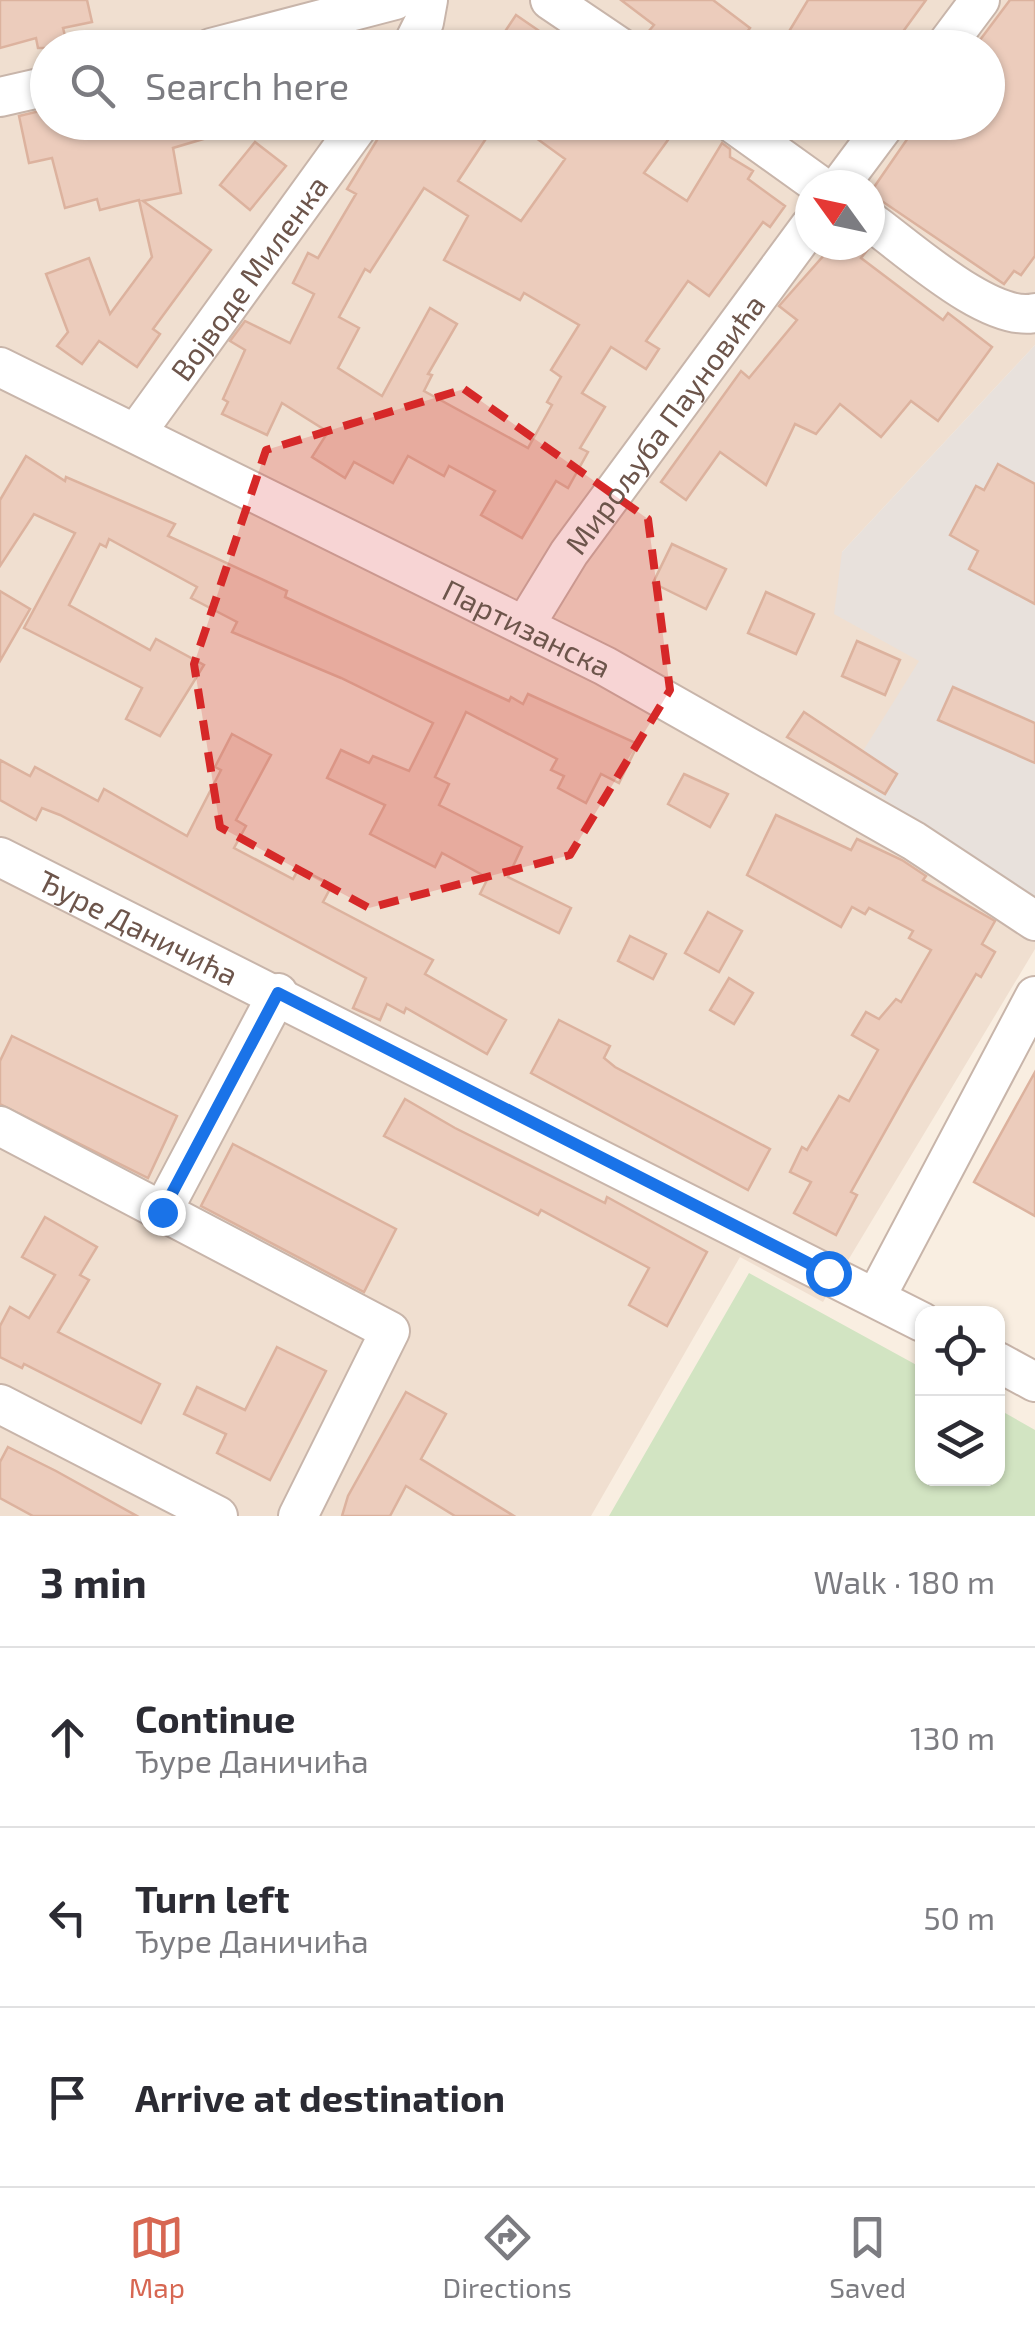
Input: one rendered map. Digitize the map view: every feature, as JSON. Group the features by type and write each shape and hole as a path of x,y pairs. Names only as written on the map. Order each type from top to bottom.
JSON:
{"street":[{"path":"280,30 395,0"},
{"path":"417,30 428,0"},
{"path":"550,0 595,30"},
{"path":"958,30 980,0"},
{"path":"0,96 30,90"},
{"name":"Војводе Миленка","path":"136,434 348,140"},
{"path":"756,140 798,170"},
{"path":"851,170 874,140"},
{"path":"885,231 996,308 1020,316 1035,313"},
{"name":"Мирољуба Пауновића","path":"525,625 570,553 795,246"},
{"name":"Партизанска","path":"0,367 525,625 914,841 1035,921"},
{"name":"Ђуре Даничића","path":"0,856 278,993 915,1318"},
{"path":"162,1212 278,993"},
{"path":"876,1297 1035,996"},
{"path":"0,1126 390,1331 298,1516"},
{"path":"1005,1366 1035,1382"},
{"path":"0,1404 218,1516"}],"highlighted area":[{"path":"464,389 648,519 670,690 570,855 369,908 220,827 194,664 266,450"}],"shaded area":[{"path":"0,0 1035,0 1035,345 842,552 920,661 1035,900 1035,949 823,1302 740,1257 591,1516 0,1516"},
{"path":"1035,345 1035,900 848,775 919,661 834,614 842,552"}],"green space":[{"path":"749,1273 915,1364 915,1486 1005,1486 1005,1413 1035,1430 1035,1516 609,1516"}],"building":[{"path":"0,0 87,0 92,22 64,30 30,30 30,40 0,48"},
{"path":"621,0 713,0 750,28 650,30 654,25"},
{"path":"808,0 926,0 904,30 790,30"},
{"path":"1010,0 1035,0 1035,256 1021,275 1014,271 1004,284 885,203 885,171 907,140 1005,140 1005,30 988,30"},
{"path":"516,15 538,30 506,30"},
{"path":"30,113 30,140 200,140 173,148 181,193 143,201 211,250 153,329 160,334 137,367 99,341 82,364 57,346 68,332 46,274 89,258 110,314 152,257 139,200 100,210 97,199 65,208 52,158 29,163 19,116"},
{"path":"377,140 485,140 458,181 521,221 565,159 539,140 668,140 644,173 687,201 722,143 730,149 730,157 753,171 748,179 785,206 770,227 763,222 709,296 688,281 646,341 659,349 646,369 611,347 582,393 605,407 580,448 588,452 568,488 556,481 522,538 481,515 495,491 449,466 444,476 408,456 393,483 354,462 345,478 312,457 328,432 282,403 267,435 222,414 228,402 223,399 245,350 230,341 245,321 290,343 314,294 293,283 308,253 318,258 356,194 347,189","holes":["424,188 468,216 444,260 520,300 524,293 579,325 551,370 561,377 547,402 552,405 528,448 424,391 432,375 428,374 457,324 430,308 382,396 338,368 359,328 339,317 365,269 370,272"]},
{"path":"255,142 286,166 250,210 220,185"},
{"path":"820,260 864,260 943,320 948,313 992,347 938,421 911,401 881,437 840,404 816,434 795,424 766,485 720,452 686,500 661,482 741,371 749,378 797,320 779,306"},
{"path":"26,456 65,481 66,477 175,524 168,536 287,591 285,597 509,701 511,697 523,704 528,694 638,744 619,783 601,774 586,803 558,788 564,776 551,770 557,759 466,712 435,777 449,784 439,805 522,847 508,877 571,908 559,933 480,894 488,878 442,853 435,867 370,834 385,805 327,778 341,750 369,763 373,756 409,771 433,723 341,678 232,632 237,622 191,598 197,587 109,539 106,547 100,544 69,605 150,650 156,639 204,665 160,736 126,719 142,688 24,628 75,533 34,514 0,566 0,500"},
{"path":"998,464 1035,484 1035,604 969,569 978,551 950,535 976,486 984,490"},
{"path":"672,544 726,569 706,609 653,583"},
{"path":"0,591 30,609 0,661"},
{"path":"766,592 814,614 796,654 748,633"},
{"path":"857,641 900,660 885,695 842,676"},
{"path":"953,687 1035,723 1035,763 938,720"},
{"path":"804,712 897,774 885,794 787,737"},
{"path":"232,734 271,755 236,820 246,826 234,848 293,879 299,868 332,885 323,902 433,960 425,974 506,1020 487,1054 406,1008 404,1013 387,1004 380,1020 353,1008 366,978 60,815 42,808 36,820 0,800 0,760 30,776 35,767 98,801 104,789 187,836 221,770 215,767"},
{"path":"684,774 728,794 710,827 668,804"},
{"path":"776,815 851,850 857,839 902,860 926,876 923,880 995,921 982,944 995,952 981,977 976,974 851,1192 857,1195 836,1235 794,1213 811,1182 790,1172 802,1147 807,1150 839,1096 849,1101 878,1050 852,1035 866,1012 879,1019 896,999 901,1002 931,950 909,938 913,931 869,908 865,914 852,907 841,927 747,875"},
{"path":"708,912 742,931 719,972 685,953"},
{"path":"630,936 666,954 653,979 618,961"},
{"path":"729,978 753,993 734,1024 710,1010"},
{"path":"559,1020 610,1046 604,1058 615,1067 770,1149 748,1190 531,1073"},
{"path":"12,1036 177,1116 148,1178 0,1104 0,1061"},
{"path":"1035,1072 1035,1216 974,1182"},
{"path":"405,1099 605,1203 607,1197 707,1252 667,1326 629,1305 649,1268 541,1210 538,1215 384,1136"},
{"path":"233,1144 396,1229 364,1292 201,1206"},
{"path":"45,1217 97,1247 80,1275 89,1280 58,1332 160,1384 141,1423 24,1364 22,1368 0,1357 0,1326 10,1307 29,1318 55,1275 22,1257"},
{"path":"277,1347 326,1371 270,1480 217,1453 226,1434 184,1414 197,1387 245,1410"},
{"path":"406,1392 446,1414 421,1459 514,1516 455,1516 406,1486 390,1516 342,1516 348,1496"},
{"path":"8,1447 137,1516 33,1516 0,1498 0,1462"}],"route":[{"path":"162,1212 278,993 828,1273"}]}
